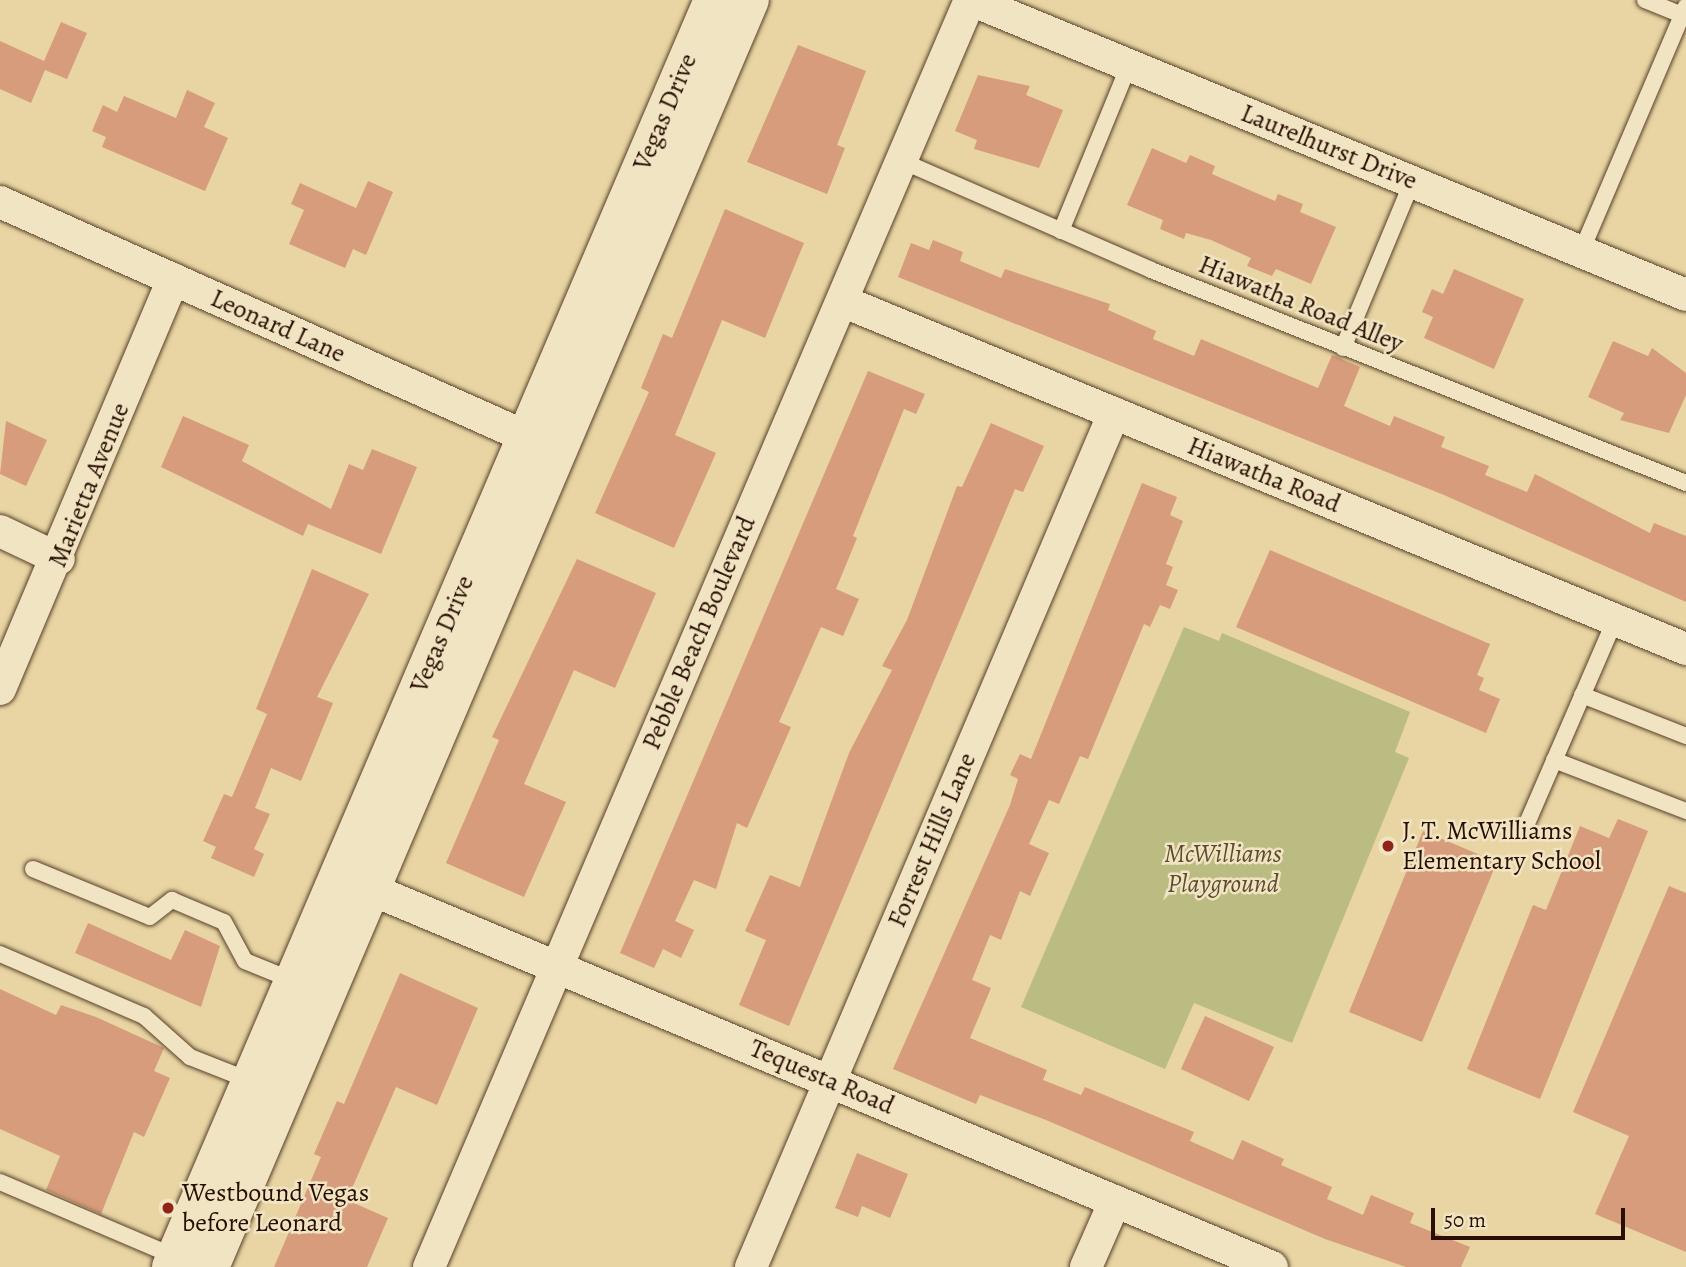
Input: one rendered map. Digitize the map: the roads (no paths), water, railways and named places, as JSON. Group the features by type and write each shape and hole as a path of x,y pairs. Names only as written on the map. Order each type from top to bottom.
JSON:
{"main road":[{"name":"Vegas Drive","path":"310,988 370,889 713,0"},
{"name":"Vegas Drive","path":"186,1264 267,1088 542,443 750,0"}],"street":[{"name":"Laurelhurst Drive","path":"971,0 1686,295"},
{"name":"Pebble Beach Boulevard","path":"429,1267 971,0"},
{"name":"Leonard Lane","path":"0,202 542,443"},
{"name":"Marietta Avenue","path":"0,689 60,559 173,279"},
{"name":"Hiawatha Road","path":"842,301 1686,649"},
{"name":"Forrest Hills Lane","path":"751,1267 1114,413"},
{"path":"0,531 60,559"},
{"name":"Tequesta Road","path":"370,889 1272,1267"},
{"path":"1086,1267 1115,1201"}],"lane":[{"path":"1581,252 1684,10 1645,0"},
{"path":"1061,231 1129,65"},
{"name":"Hiawatha Road Alley","path":"901,161 1061,231 1343,348 1686,483"},
{"path":"1343,348 1412,182"},
{"path":"1528,821 1615,620"},
{"path":"1582,695 1686,736"},
{"path":"1554,760 1686,811"},
{"path":"33,869 150,917 173,900 224,922 245,961 310,988"},
{"path":"0,954 144,1016 190,1057 267,1088"},
{"path":"0,1182 186,1264"}],"place":[{"name":"J. T. McWilliams Elementary School","path":"1388,846"},
{"name":"Westbound Vegas before Leonard","path":"168,1208"}],"park label":[{"name":"McWilliams Playground","path":"1223,869"}]}
